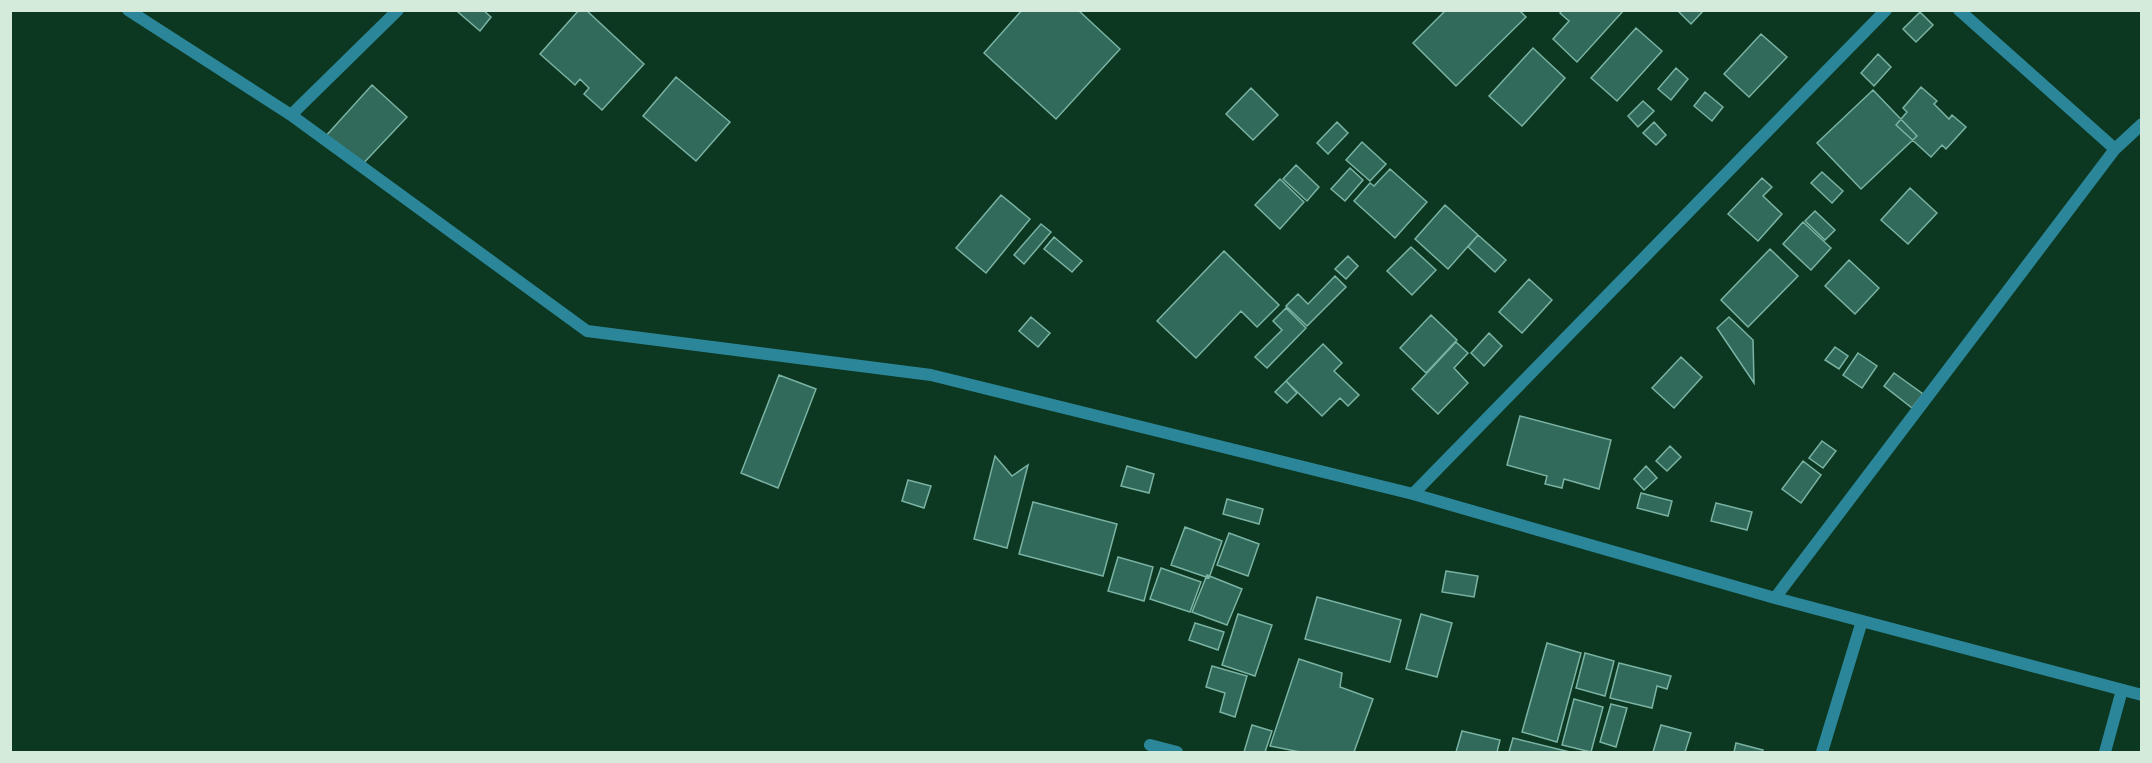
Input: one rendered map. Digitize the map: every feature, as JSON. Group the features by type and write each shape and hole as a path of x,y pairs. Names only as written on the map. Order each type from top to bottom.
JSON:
{"street":[{"path":"128,10 291,115 587,331 930,375 1413,494 1775,598 2142,695"},
{"path":"291,115 398,10"},
{"path":"1413,494 1886,10"},
{"path":"1959,10 2115,149"},
{"path":"1775,598 2115,149 2142,124"},
{"path":"1822,753 1862,621"},
{"path":"2105,753 2122,690"},
{"path":"1150,745 1177,753"}],"building":[{"path":"459,10 483,10 491,17 480,31 458,12"},
{"path":"579,10 586,10 644,64 602,110 584,94 589,88 580,79 575,85 540,54"},
{"path":"1022,10 1078,10 1120,49 1056,119 984,53"},
{"path":"1446,10 1519,10 1526,17 1456,86 1413,43"},
{"path":"1562,10 1624,10 1577,62 1553,39 1569,21 1560,13"},
{"path":"1677,10 1704,10 1691,24"},
{"path":"1920,12 1933,25 1916,42 1903,29"},
{"path":"1636,28 1662,51 1617,101 1591,78"},
{"path":"1761,34 1787,57 1749,97 1724,74"},
{"path":"1533,48 1565,78 1522,126 1489,96"},
{"path":"1878,54 1891,67 1874,86 1861,73"},
{"path":"1676,68 1688,79 1671,100 1658,89"},
{"path":"676,77 730,122 696,161 643,116"},
{"path":"372,85 407,117 358,169 324,138"},
{"path":"1921,87 1937,101 1934,104 1949,119 1952,115 1966,127 1946,149 1942,145 1931,157 1896,125 1907,112 1903,108"},
{"path":"1251,88 1278,115 1253,140 1226,114"},
{"path":"1873,90 1917,136 1861,189 1817,143"},
{"path":"1705,92 1723,107 1712,121 1694,106"},
{"path":"1643,101 1654,111 1638,127 1628,116"},
{"path":"1337,122 1348,133 1328,154 1317,143"},
{"path":"1654,122 1666,135 1656,145 1643,133"},
{"path":"1362,142 1386,164 1370,181 1346,160"},
{"path":"1296,165 1319,187 1307,201 1283,179"},
{"path":"1350,168 1363,180 1345,201 1331,189"},
{"path":"1390,169 1427,202 1395,238 1354,201 1370,183 1374,186"},
{"path":"1822,172 1843,191 1832,203 1811,183"},
{"path":"1762,178 1772,187 1763,196 1782,214 1758,241 1728,214"},
{"path":"1280,179 1304,202 1280,229 1255,205"},
{"path":"1910,188 1937,213 1908,244 1881,220"},
{"path":"1001,195 1030,219 986,273 956,248"},
{"path":"1445,205 1478,235 1448,269 1415,239"},
{"path":"1815,211 1835,230 1825,240 1805,221"},
{"path":"1803,222 1831,248 1811,270 1783,244"},
{"path":"1041,224 1051,232 1024,264 1014,255"},
{"path":"1478,235 1506,260 1495,272 1468,247"},
{"path":"1054,237 1082,261 1072,272 1044,249"},
{"path":"1411,247 1436,270 1412,295 1387,271"},
{"path":"1770,249 1798,276 1748,327 1721,300"},
{"path":"1224,251 1279,305 1257,327 1241,311 1196,358 1157,321"},
{"path":"1348,256 1358,266 1346,279 1335,269"},
{"path":"1849,260 1879,288 1855,314 1825,286"},
{"path":"1335,276 1346,287 1307,326 1286,306 1298,294 1308,304"},
{"path":"1529,279 1552,300 1522,333 1499,312"},
{"path":"1286,308 1306,328 1267,368 1255,357 1282,330 1273,321"},
{"path":"1431,315 1457,340 1426,373 1400,348"},
{"path":"1031,317 1050,333 1038,347 1019,331"},
{"path":"1729,317 1753,340 1754,383 1717,328"},
{"path":"1489,333 1502,346 1484,366 1471,353"},
{"path":"1456,342 1468,353 1454,368 1468,383 1438,414 1412,389"},
{"path":"1323,344 1342,363 1334,371 1359,395 1348,406 1340,398 1322,416 1286,381"},
{"path":"1835,347 1848,356 1839,369 1825,360"},
{"path":"1858,353 1877,366 1862,388 1843,375"},
{"path":"1681,357 1702,377 1674,408 1652,388"},
{"path":"1894,373 1923,394 1912,408 1884,386"},
{"path":"779,375 816,389 778,488 741,473"},
{"path":"1286,381 1297,393 1287,403 1275,392"},
{"path":"1520,416 1611,440 1599,489 1564,479 1562,488 1545,484 1547,476 1507,465"},
{"path":"1822,441 1836,451 1823,468 1809,458"},
{"path":"1670,446 1681,457 1667,471 1656,461"},
{"path":"995,456 1012,476 1028,465 1007,548 974,539"},
{"path":"1803,461 1821,475 1801,503 1782,489"},
{"path":"1127,466 1154,474 1149,493 1121,486"},
{"path":"1646,466 1657,478 1644,490 1634,479"},
{"path":"908,480 931,486 924,508 902,501"},
{"path":"1641,493 1672,501 1668,516 1637,508"},
{"path":"1227,499 1263,509 1259,524 1223,514"},
{"path":"1033,502 1117,524 1103,576 1019,554"},
{"path":"1716,503 1752,512 1747,530 1711,521"},
{"path":"1185,527 1222,541 1209,578 1171,565"},
{"path":"1229,533 1259,544 1248,576 1217,565"},
{"path":"1118,557 1153,567 1144,601 1108,591"},
{"path":"1161,568 1201,582 1190,612 1150,599"},
{"path":"1446,571 1478,576 1474,597 1442,592"},
{"path":"1207,575 1242,589 1227,625 1192,612"},
{"path":"1317,597 1401,620 1390,662 1305,639"},
{"path":"1238,614 1272,625 1255,676 1222,665"},
{"path":"1421,614 1452,623 1437,677 1406,669"},
{"path":"1195,623 1224,632 1218,650 1189,640"},
{"path":"1547,643 1581,653 1557,742 1522,732"},
{"path":"1585,653 1614,661 1605,696 1576,688"},
{"path":"1299,659 1342,673 1340,687 1373,699 1354,752 1300,752 1270,746"},
{"path":"1619,663 1671,676 1667,689 1657,686 1652,708 1610,698"},
{"path":"1212,666 1247,676 1235,717 1220,712 1225,693 1206,687"},
{"path":"1574,699 1603,707 1591,752 1562,745"},
{"path":"1611,704 1627,708 1616,747 1600,742"},
{"path":"1252,725 1272,731 1265,752 1244,752"},
{"path":"1661,725 1691,733 1685,752 1653,752"},
{"path":"1462,731 1500,740 1497,752 1456,752"},
{"path":"1513,738 1570,752 1509,752"},
{"path":"1736,743 1763,750 1762,752 1734,752"}]}
